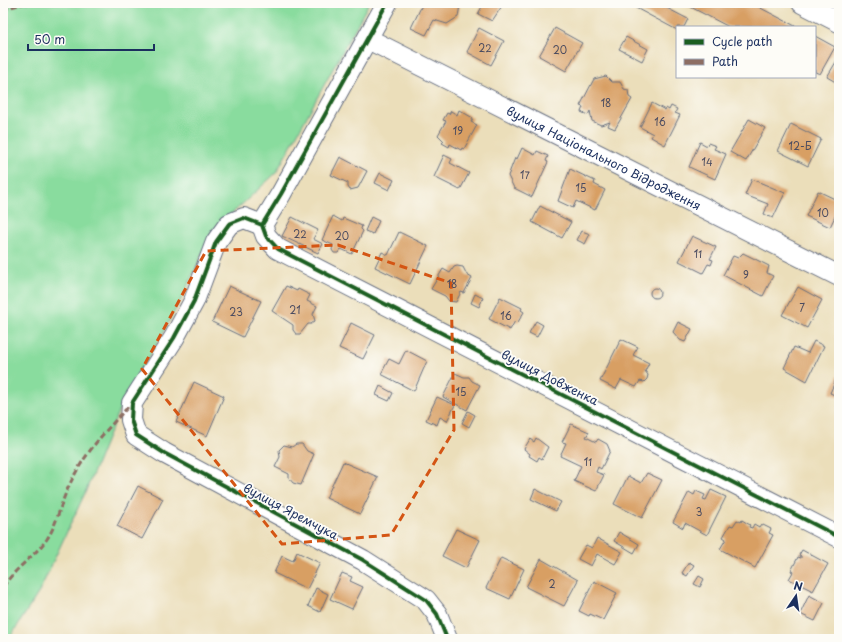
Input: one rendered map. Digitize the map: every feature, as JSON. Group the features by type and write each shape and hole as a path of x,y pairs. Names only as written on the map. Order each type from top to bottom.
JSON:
{"street":[{"path":"262,225 281,194 387,3"},
{"path":"802,3 839,22"},
{"name":"вулиця Національного Відродження","path":"368,39 839,276"},
{"name":"вулиця Яремчука","path":"262,225 244,218 229,224 216,242 194,301 174,338 132,403 131,420 136,435 164,454 209,479 364,560 426,600 438,614 447,639"},
{"name":"вулиця Довженка","path":"262,225 266,236 278,249 839,537"}],"highlighted area":[{"path":"338,245 451,283 454,430 391,535 282,544 142,369 206,251"}],"green space":[{"path":"3,3 369,3 276,173 212,232 185,292 157,344 123,400 85,493 39,592 9,639 3,639"}],"building":[{"path":"423,3 459,3 458,17 447,24 434,20 426,35 411,28"},
{"path":"484,3 504,3 492,21 478,14"},
{"path":"636,3 657,3 688,19 684,26 676,26 676,29 634,7"},
{"path":"683,3 751,3 795,26 727,26"},
{"path":"479,28 504,41 491,65 467,52"},
{"path":"555,28 582,43 566,71 539,56"},
{"path":"626,37 648,49 642,61 619,49"},
{"path":"816,37 835,47 820,74 816,72"},
{"path":"839,57 839,84 827,77"},
{"path":"606,76 612,82 620,82 624,89 628,90 629,97 632,99 615,129 608,126 610,122 601,125 592,121 590,111 588,115 581,112 583,107 580,106 594,79"},
{"path":"652,103 665,110 666,108 669,110 671,106 677,109 675,113 680,115 665,145 651,137 653,134 640,127"},
{"path":"459,110 473,118 471,122 477,125 464,149 462,148 461,150 450,144 449,147 442,143 444,141 438,135 446,121 443,120 447,113 449,114 451,111 457,115"},
{"path":"749,119 765,128 746,161 730,152"},
{"path":"791,124 821,139 808,166 778,151"},
{"path":"700,142 707,146 708,143 716,146 714,149 726,154 715,179 689,167"},
{"path":"522,148 535,155 537,151 548,156 546,161 548,162 532,197 514,188 508,176 515,158 517,159"},
{"path":"444,155 452,159 450,163 469,173 460,190 434,177"},
{"path":"340,157 367,171 358,188 350,190 348,183 331,175"},
{"path":"570,169 595,181 594,184 605,190 595,210 576,201 573,208 558,201"},
{"path":"380,173 394,180 389,190 375,183"},
{"path":"752,179 785,193 773,218 764,214 768,204 745,195"},
{"path":"818,191 839,201 839,208 830,227 806,216"},
{"path":"540,206 571,222 562,238 532,222"},
{"path":"333,216 342,221 343,218 362,226 361,229 363,231 352,254 341,249 338,253 334,253 332,250 333,245 322,240"},
{"path":"292,217 318,230 313,239 323,244 318,253 282,236"},
{"path":"371,217 379,221 373,234 365,231"},
{"path":"582,231 590,234 585,244 577,240"},
{"path":"399,232 428,246 410,284 375,267 382,252 388,255"},
{"path":"692,236 716,247 710,259 713,260 711,265 708,264 703,273 679,261"},
{"path":"743,253 769,266 767,273 773,276 763,296 723,275 733,256 738,258"},
{"path":"454,267 463,267 467,275 472,278 464,293 461,292 456,302 449,301 445,296 431,289 443,269 450,273"},
{"path":"229,286 261,301 243,337 212,322"},
{"path":"286,286 297,291 298,289 310,295 307,301 317,306 313,314 315,321 308,324 300,334 296,334 293,330 293,325 272,311"},
{"path":"798,287 822,300 807,328 782,315"},
{"path":"653,288 657,288 659,289 659,297 653,298 650,295 650,291"},
{"path":"475,294 483,298 479,307 471,303"},
{"path":"500,297 522,308 521,310 524,312 518,322 515,321 510,330 489,319"},
{"path":"536,321 543,325 537,337 529,333"},
{"path":"678,322 692,329 685,342 680,340 673,332"},
{"path":"351,323 375,335 363,359 339,348"},
{"path":"621,339 638,347 633,355 649,363 645,371 648,375 647,379 644,382 640,381 636,387 621,380 616,389 600,381"},
{"path":"814,341 824,346 807,381 784,368 794,347 808,353"},
{"path":"406,350 427,361 414,391 381,374 389,359 399,364"},
{"path":"455,373 464,377 469,377 472,381 480,385 467,410 443,397"},
{"path":"838,375 839,376 839,397 830,393"},
{"path":"194,382 224,396 207,436 176,422"},
{"path":"380,386 393,393 389,401 376,395"},
{"path":"437,397 455,405 447,421 440,417 437,425 426,420"},
{"path":"468,411 475,415 469,427 462,423"},
{"path":"571,424 589,432 586,437 596,442 598,439 607,444 610,451 601,469 598,467 596,472 604,475 596,491 574,481 581,466 560,456 566,443 562,442"},
{"path":"536,438 548,447 542,459 539,457 537,461 529,456 530,454 524,449 530,439 534,442"},
{"path":"296,444 302,444 307,451 314,454 301,485 293,483 289,478 289,474 275,467 280,457 279,450 284,445 292,447"},
{"path":"343,462 378,477 360,514 326,498"},
{"path":"647,473 662,480 642,518 614,504 628,476 641,483"},
{"path":"138,486 163,499 142,539 117,526"},
{"path":"535,489 561,502 556,511 531,499"},
{"path":"711,490 726,497 707,535 685,523 683,528 673,522 689,492 694,495 696,491 705,495 703,499 706,500"},
{"path":"737,520 741,522 742,520 752,528 754,524 759,527 761,524 771,529 769,533 773,535 755,568 720,549 726,539 723,537 730,525 733,526"},
{"path":"456,529 480,540 466,568 442,556"},
{"path":"619,532 639,544 634,553 614,541"},
{"path":"597,538 622,552 615,564 597,554 591,566 578,559 586,545 592,548"},
{"path":"802,550 828,564 813,591 789,579 798,557 801,558 799,555"},
{"path":"297,552 320,563 307,589 274,573 282,556 293,561"},
{"path":"501,558 524,569 510,599 486,588"},
{"path":"541,559 578,580 564,606 526,587"},
{"path":"689,562 694,565 687,576 682,573"},
{"path":"342,573 352,577 350,581 363,587 352,609 330,599"},
{"path":"699,576 704,579 700,587 694,584"},
{"path":"594,581 617,593 603,620 579,611"},
{"path":"316,588 328,594 320,612 308,606"},
{"path":"809,595 824,603 815,621 800,614"}],"marked path":[{"path":"3,9 26,3"},
{"path":"3,587 14,573 47,539 74,475 96,442 132,403"}],"cycle path":[{"path":"387,3 281,194 262,225 244,218 229,224 216,242 194,301 174,338 132,403 131,420 136,435 164,453 363,560 426,600 437,614 447,639"},
{"path":"262,225 266,236 278,249 839,537"}]}
